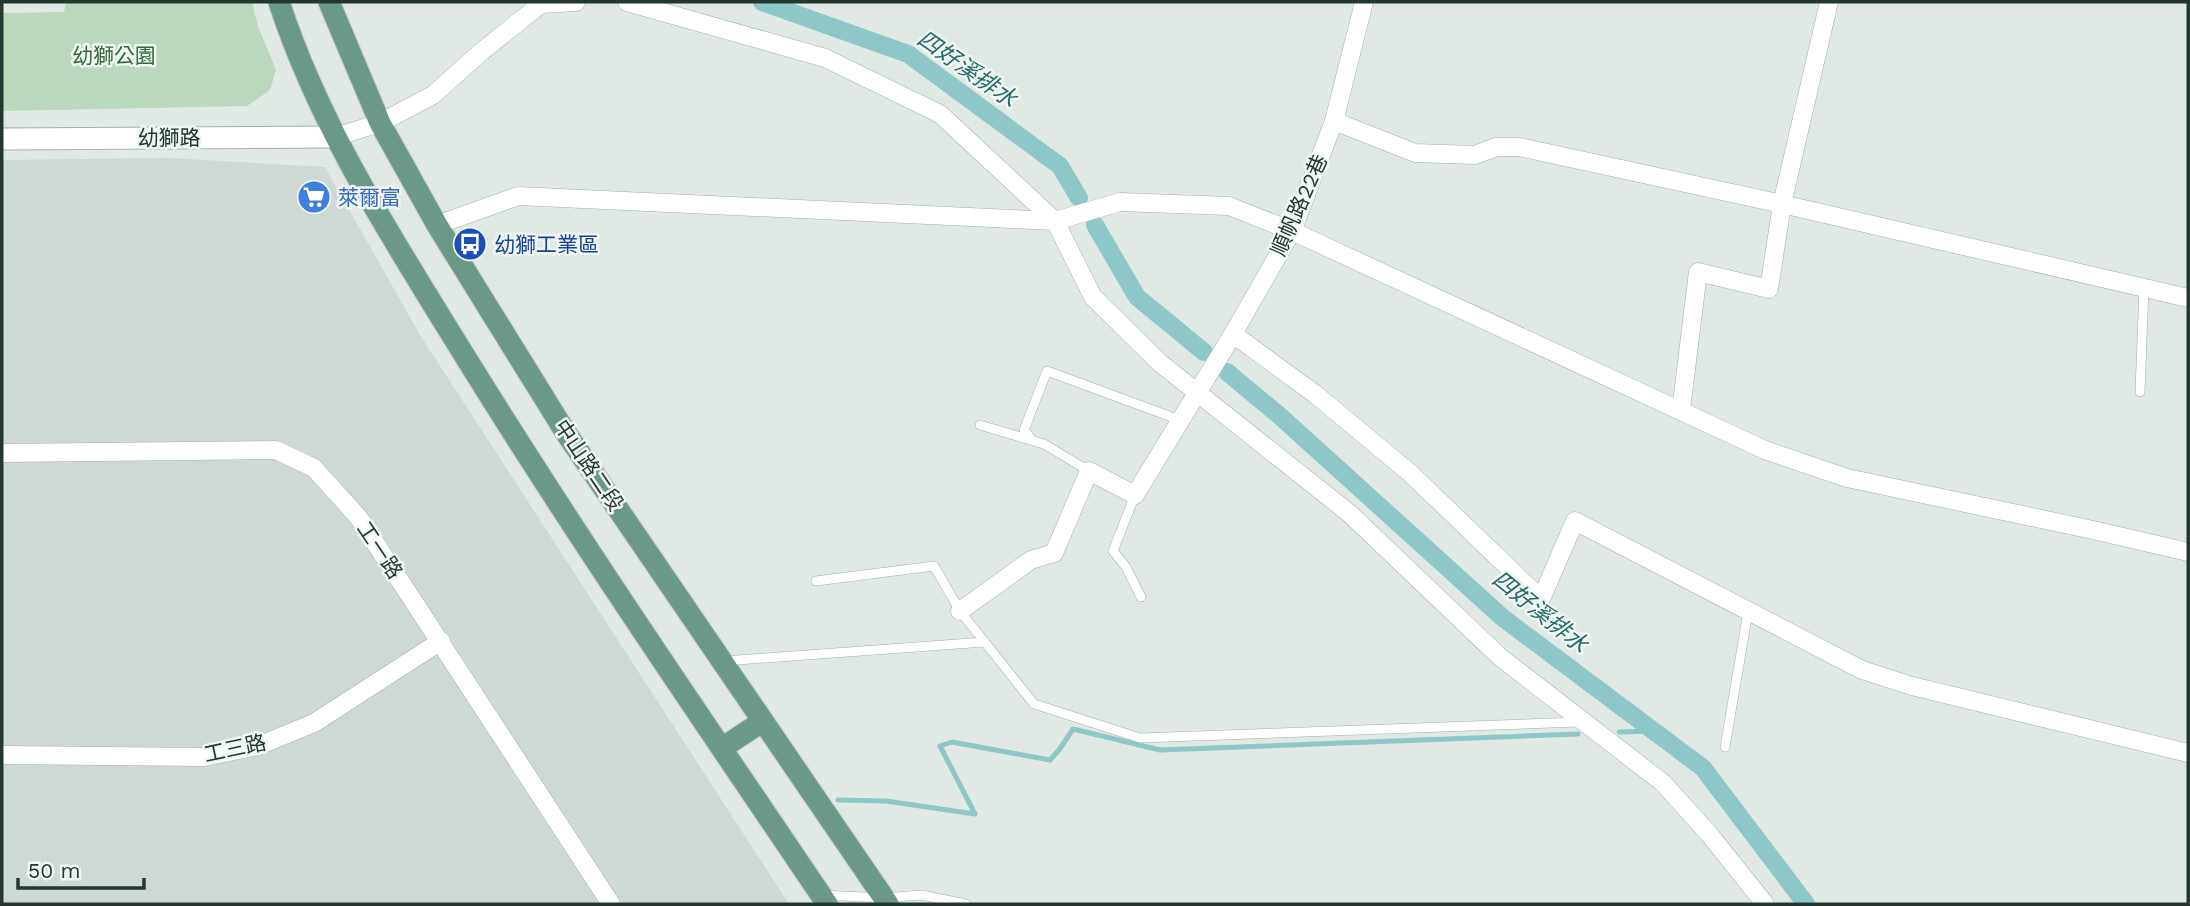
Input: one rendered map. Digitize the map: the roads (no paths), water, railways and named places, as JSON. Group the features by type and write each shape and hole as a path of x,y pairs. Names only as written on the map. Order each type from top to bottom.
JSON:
{"main road":[{"path":"279,2 290,36 335,137 392,238 525,454 824,900"},
{"name":"中山路二段","path":"329,2 380,123 437,225 566,432 886,901"},
{"path":"722,748 763,720"}],"street":[{"path":"335,137 380,123 433,95 541,4 576,2"},
{"path":"627,2 825,58 940,114 1055,221 1093,297 1160,363 1349,513 1500,657 1664,783 1765,904"},
{"name":"順帆路22巷","path":"1135,495 1292,231 1334,121 1364,2"},
{"path":"1681,410 1698,272 1769,289 1782,204 1829,2"},
{"path":"1334,121 1415,153 1475,155 1496,147 1519,147 1782,204 2188,298"},
{"name":"幼獅路","path":"2,139 335,137"},
{"path":"437,225 518,196 1055,221 1120,202 1229,205 1292,231 1765,450 1847,478 2188,552"},
{"path":"1233,334 1315,394 1410,473 1541,598 1575,521 1862,670 1912,686 2188,753"},
{"name":"工一路","path":"2,453 276,450 314,468 359,518 611,904"},
{"path":"960,611 1031,560 1054,553 1089,471 1135,495"},
{"name":"工三路","path":"2,755 204,757 258,746 314,723 440,641"}],"lane":[{"path":"2140,392 2144,288"},
{"path":"1032,440 1024,430 1046,371 1181,420"},
{"path":"980,425 1044,444 1089,471"},
{"path":"1135,495 1113,551 1126,567 1141,597"},
{"path":"816,580 934,566 960,611 1034,704 1140,738 1584,722"},
{"path":"1725,747 1748,612"},
{"path":"722,661 985,642"},
{"path":"824,900 886,901 920,895 966,904"}],"waterway":[{"name":"四好溪排水","path":"762,2 908,54 1060,166 1079,198"},
{"name":"四好溪排水","path":"1095,225 1137,297 1204,352"},
{"name":"四好溪排水","path":"1227,372 1281,417 1503,618 1703,768 1806,904"},
{"path":"838,800 886,801 975,814 940,746 952,742 1050,760 1073,729 1160,750 1578,734"},
{"path":"1619,732 1653,731"}],"place":[{"name":"萊爾富","path":"314,197"},
{"name":"幼獅工業區","path":"470,244"}],"park label":[{"name":"幼獅公園","path":"114,55"}]}
